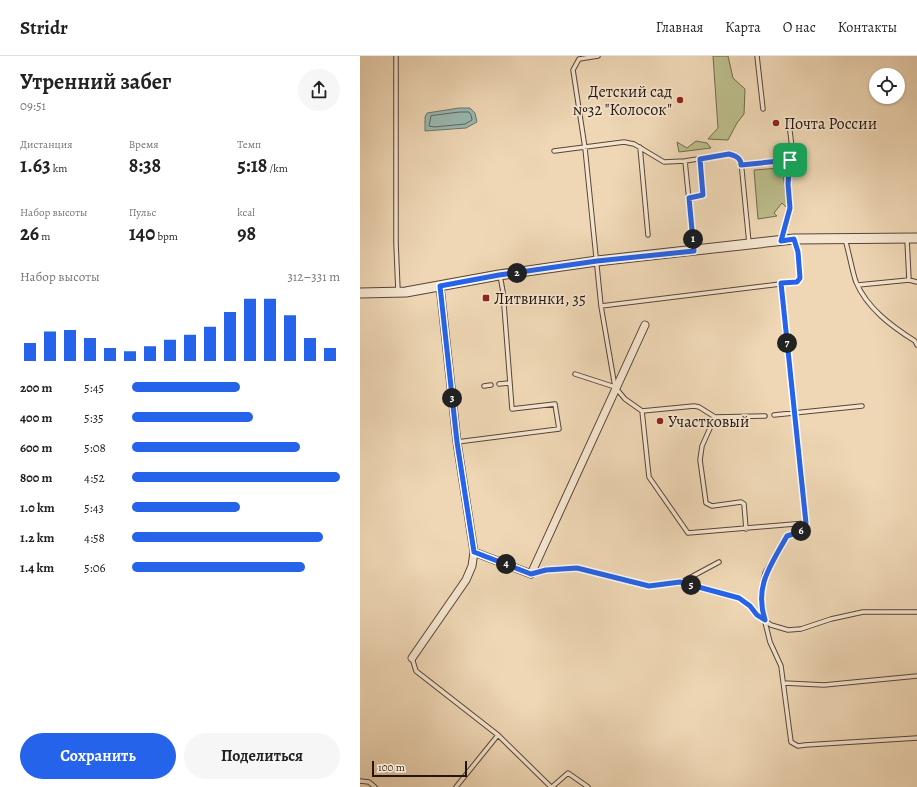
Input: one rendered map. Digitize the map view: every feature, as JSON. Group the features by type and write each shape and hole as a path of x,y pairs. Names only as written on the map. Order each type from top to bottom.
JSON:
{"street":[{"path":"360,293 398,292 597,261 794,239 917,238"},
{"path":"412,658 466,580 472,566 474,552 457,442 440,286"},
{"path":"474,552 531,574 615,387 645,325"}],"lane":[{"path":"396,56 396,243 398,292"},
{"path":"598,56 579,59 573,70 585,148 601,306 615,387"},
{"path":"757,56 763,110"},
{"path":"781,241 790,208 788,184 792,148 789,123"},
{"path":"554,150 585,148 624,142 640,147 664,162 685,161 729,154 736,156 741,161 749,244"},
{"path":"640,147 648,235"},
{"path":"689,198 703,195 700,159"},
{"path":"741,165 790,160"},
{"path":"685,161 694,251"},
{"path":"845,238 858,285 867,301 878,314 915,341 917,345"},
{"path":"906,238 909,280"},
{"path":"601,306 797,282 800,278 798,252 794,239"},
{"path":"457,442 559,429 555,404 512,410 503,292 500,275"},
{"path":"858,285 909,280 917,282"},
{"path":"781,283 806,523 800,532 787,536 765,573 761,592 762,610 770,642 781,666 791,742 798,746 917,738"},
{"path":"575,374 598,380 615,387 625,399 642,411 700,406 715,418 765,416"},
{"path":"499,384 509,383"},
{"path":"484,386 491,385"},
{"path":"774,415 862,406"},
{"path":"642,411 644,444 649,477 687,532 690,533 806,523"},
{"path":"715,418 702,446 700,460 706,503 712,506 741,502 744,504 746,528"},
{"path":"531,574 546,570 577,568 649,586 680,582 719,562"},
{"path":"680,582 739,598 750,606 757,615 771,625 788,630 801,629 831,619 863,612 917,612"},
{"path":"412,658 416,671 498,735 552,787 568,772 588,787"},
{"path":"784,683 824,685 917,676"},
{"path":"456,787 498,735"},
{"path":"360,781 369,782 375,787"}],"green space":[{"path":"713,56 728,56 733,78 745,89 744,114 737,123 728,140 708,139 718,128"},
{"path":"696,141 707,143 711,148 679,152 677,142 687,148"},
{"path":"780,168 783,171 787,208 782,203 774,213 777,216 758,219 754,170"}],"water":[{"path":"459,108 470,108 475,113 477,122 466,128 425,131 425,117 427,113"}],"place":[{"name":"Детский сад №32 \"Колосок\"","path":"680,100"},
{"name":"Почта России","path":"776,123"},
{"name":"Литвинки, 35","path":"486,298"},
{"name":"Участковый","path":"660,421"}],"route":[{"path":"729,154 736,156 741,161 741,165 790,160 788,184 790,208 781,241 794,239 798,252 800,278 797,282 781,283 806,523 800,532 787,536 765,573 761,592 762,610 765,620 757,615 750,606 739,598 680,582 649,586 577,568 558,568 531,574 474,552 457,442 440,286 499,275 597,261 694,251 689,198 703,195 700,159 729,154"}]}
